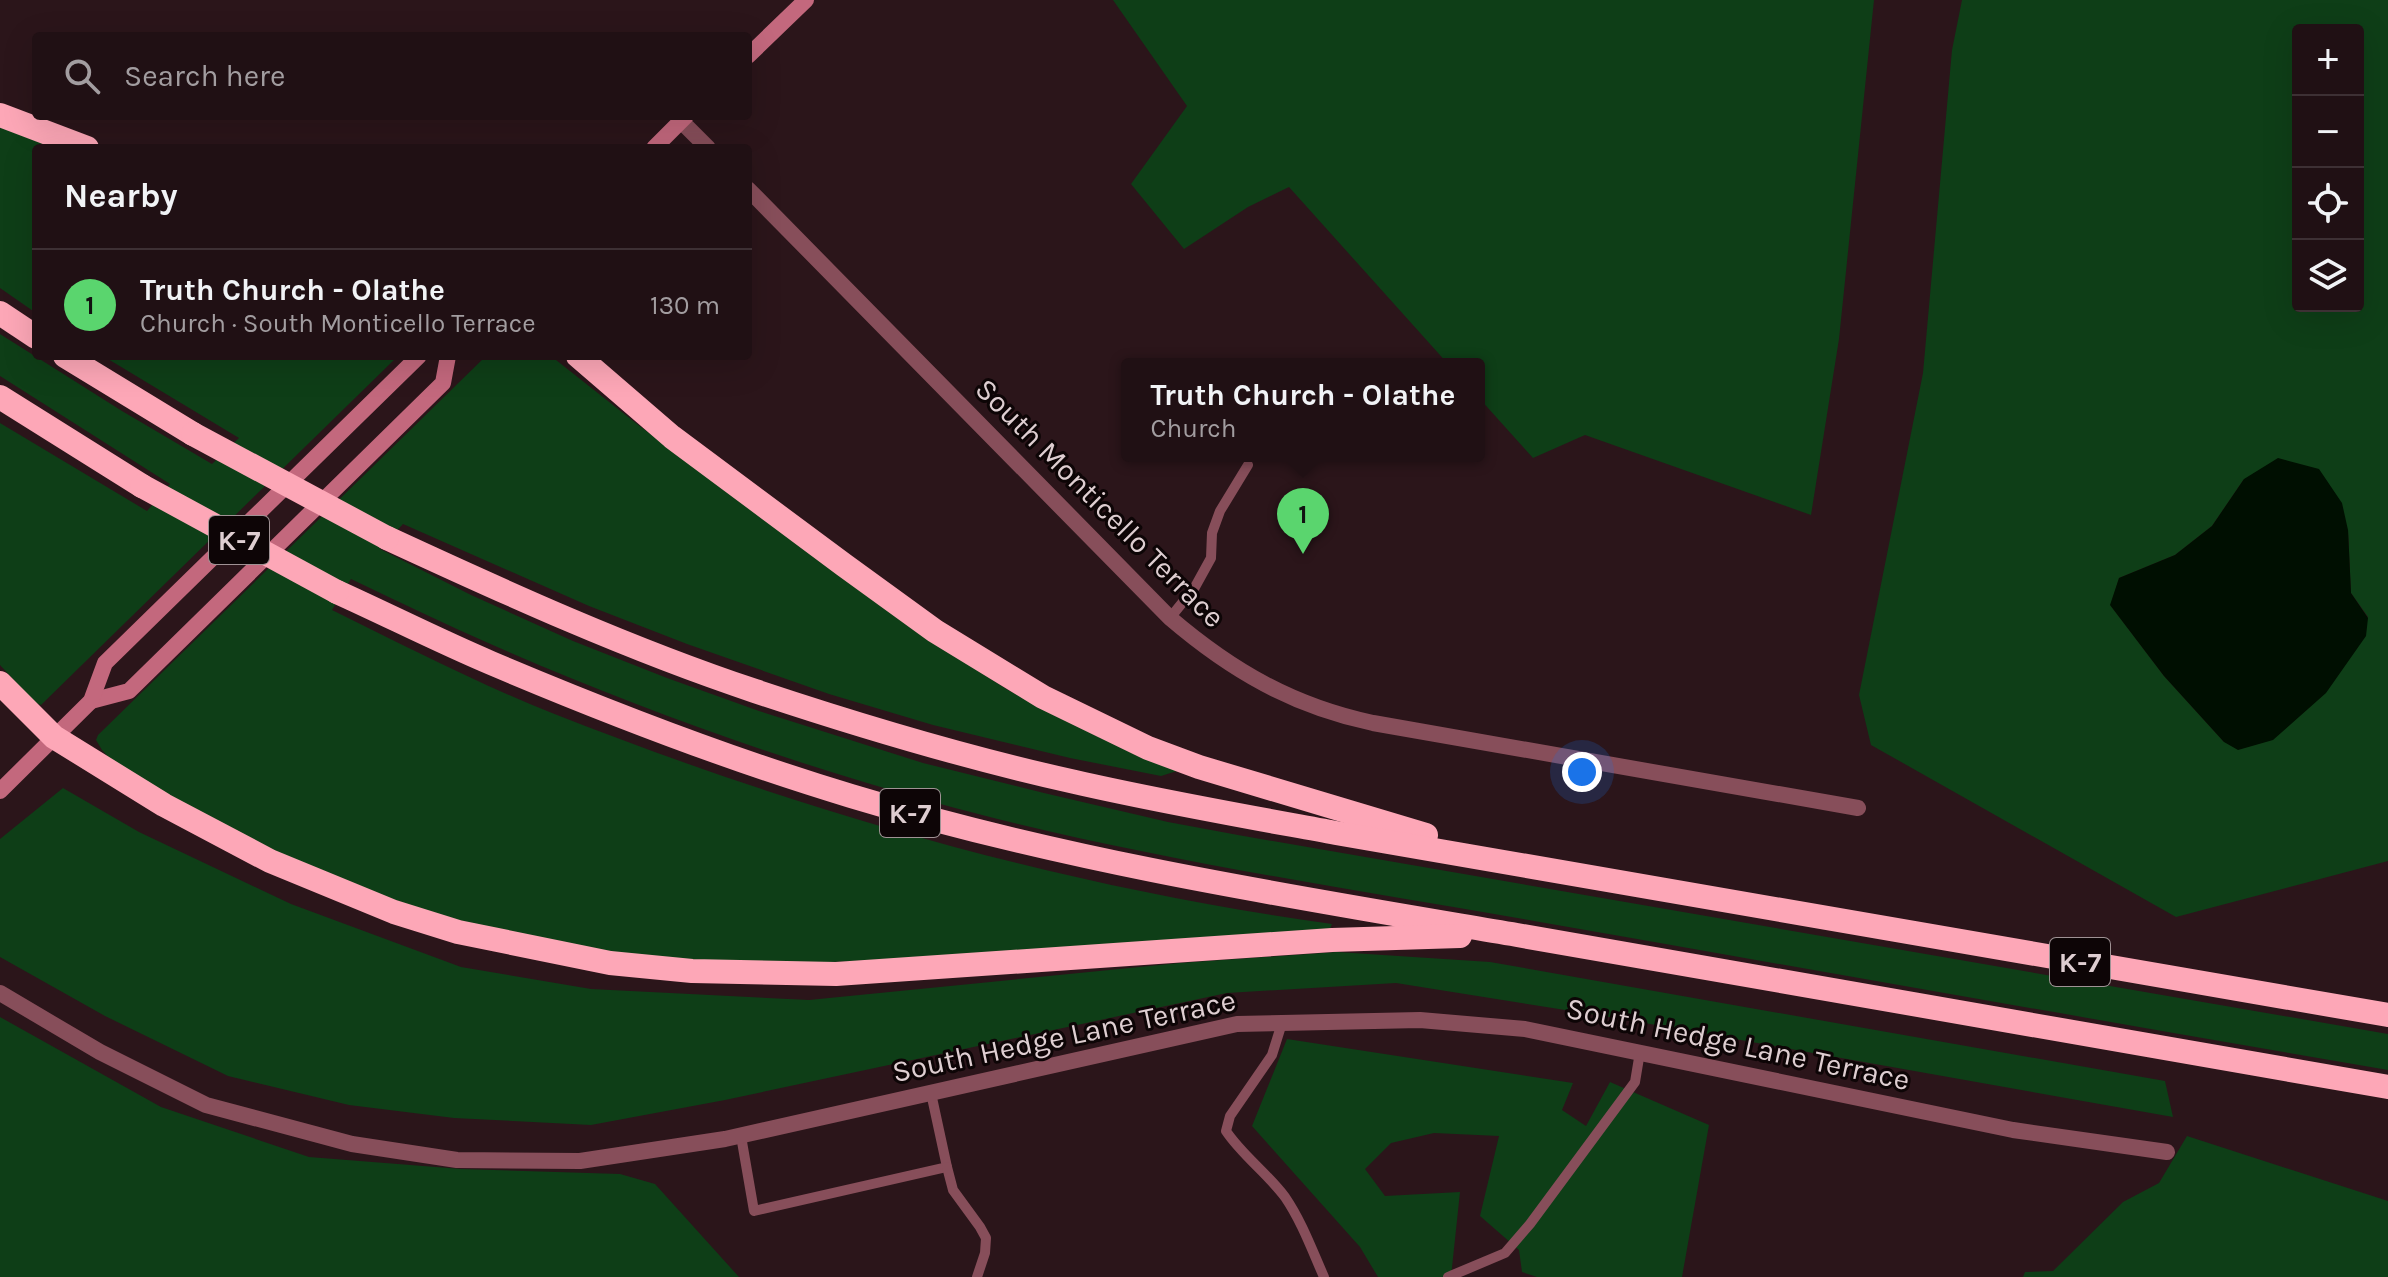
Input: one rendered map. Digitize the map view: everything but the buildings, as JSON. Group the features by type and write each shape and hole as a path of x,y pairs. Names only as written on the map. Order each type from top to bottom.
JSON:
{"highway":[{"path":"0,115 76,144"},
{"path":"0,313 32,334"},
{"name":"K-7","path":"72,360 193,434 387,538 551,613 754,691 963,754 1187,806 2388,1015"},
{"path":"583,360 672,437 844,565 935,631 1043,697 1148,748 1199,767 1526,865"},
{"name":"K-7","path":"0,397 142,486 337,592 489,662 628,719 849,796 1094,858 1322,903 2388,1087"},
{"path":"0,683 54,737 177,812 270,861 394,912 458,932 610,963 692,971 836,974 1332,940 1512,935"}],"main road":[{"path":"752,52 806,0"},
{"path":"658,144 682,120"},
{"path":"0,791 91,701 105,663 415,360"},
{"path":"91,701 129,691 443,383 447,360"}],"street":[{"path":"686,120 705,144"},
{"name":"South Monticello Terrace","path":"752,193 1170,618 1205,648 1242,673 1307,705 1337,715 1858,808"},
{"name":"South Hedge Lane Terrace","path":"0,993 100,1052 206,1105 352,1144 457,1160 580,1161 741,1136 1237,1024 1420,1020 1525,1029 2013,1130 2167,1152"}],"lane":[{"path":"1170,618 1195,587 1211,558 1212,533 1220,511 1248,465"},
{"path":"1282,1023 1272,1055 1230,1116 1226,1131 1285,1197 1302,1225 1324,1277"},
{"path":"1448,1277 1505,1253 1530,1224 1635,1082 1640,1052"},
{"path":"931,1093 953,1190 986,1238 977,1277"},
{"path":"741,1136 754,1211 947,1167"}],"green space":[{"path":"1113,0 1874,0 1839,339 1811,515 1585,435 1533,458 1485,405 1485,358 1443,358 1289,187 1248,207 1184,249 1131,184 1187,106"},
{"path":"1962,0 2388,0 2388,861 2176,917 1871,745 1859,695 1923,373 1952,50","holes":["2244,479 2348,530 2351,593 2368,617 2224,742 2164,676 2111,606 2119,578 2175,555 2212,526"]},
{"path":"0,127 45,144 32,144 32,310 0,288"},
{"path":"0,334 32,354 32,360 41,360 212,464 239,438 110,360 394,360 41,705 34,702 0,665 0,423 147,511 170,484 0,376"},
{"path":"482,360 556,360 637,424 924,636 1008,690 1095,735 1180,770 1161,776 1070,758 933,725 829,694 589,606 403,524 380,549 573,641 759,711 923,763 1168,822 1238,835 2388,1034 2388,1070 1232,869 1007,821 822,769 657,712 495,646 351,579 332,610 441,664 552,713 742,783 838,814 1034,867 1132,889 1332,924 1330,929 822,962 738,963 610,952 475,924 345,882 231,829 114,763 96,740"},
{"path":"63,788 139,832 291,904 461,967 591,989 809,1000 1180,963 1337,952 1490,962 2165,1081 2173,1117 1622,1019 1396,983 1227,993 725,1100 591,1125 454,1118 349,1105 228,1076 105,1016 0,957 0,839"},
{"path":"0,1017 161,1107 309,1157 461,1169 620,1174 655,1184 739,1277 0,1277"},
{"path":"1287,1039 1573,1083 1562,1110 1586,1126 1610,1082 1709,1125 1682,1277 1537,1277 1522,1272 1519,1250 1480,1216 1499,1136 1434,1133 1391,1143 1365,1169 1385,1196 1460,1192 1451,1277 1378,1277 1360,1247 1252,1126"},
{"path":"2187,1136 2388,1201 2388,1277 2023,1277 2025,1272 2053,1271 2123,1202 2159,1183"}],"shaded area":[{"path":"2278,458 2319,469 2342,503 2348,530 2351,593 2368,618 2366,636 2326,693 2273,740 2238,750 2224,742 2164,676 2110,605 2119,578 2175,555 2212,526 2244,479"}],"place":[{"name":"Truth Church - Olathe","path":"1303,554"}]}
